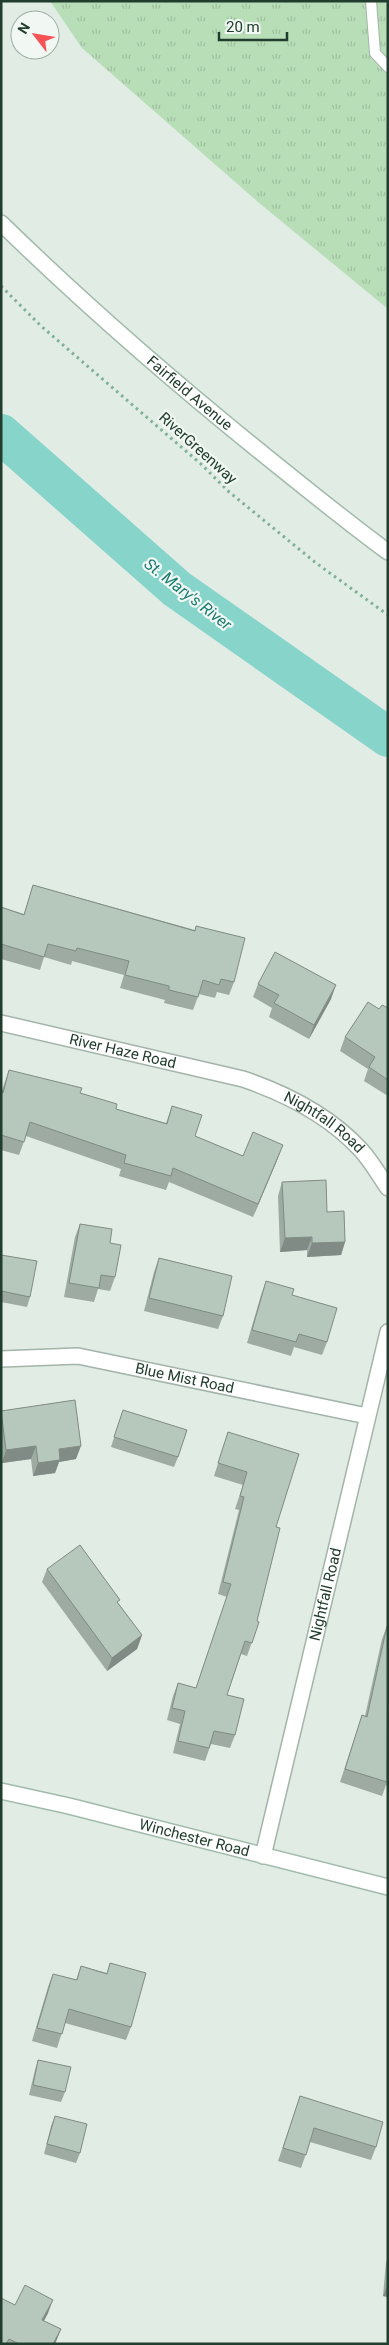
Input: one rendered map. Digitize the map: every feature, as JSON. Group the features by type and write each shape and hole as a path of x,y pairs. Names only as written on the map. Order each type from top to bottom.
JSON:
{"street":[{"name":"Fairfield Avenue","path":"1,224 73,293 208,410 388,552"},
{"name":"River Haze Road","path":"1,1023 243,1079"},
{"name":"Nightfall Road","path":"243,1079 273,1090 313,1110 360,1150 388,1188"},
{"name":"Nightfall Road","path":"263,1856 388,1332"},
{"name":"Blue Mist Road","path":"1,1359 78,1356 367,1416"},
{"name":"Winchester Road","path":"1,1791 69,1806 388,1886"}],"lane":[{"path":"371,1 374,53 388,67"}],"path":[{"name":"RiverGreenway","path":"1,286 42,326 228,491 316,563 388,615"}],"green space":[{"path":"50,1 388,1 388,309 258,202 82,48 60,16 60,10 56,10"}],"building":[{"path":"33,885 195,931 196,926 245,938 234,982 221,979 219,985 203,980 198,997 169,990 169,986 125,975 129,961 77,948 76,951 48,944 44,957 1,944 1,907 24,915"},
{"path":"275,952 336,985 314,1025 274,1003 279,995 258,984"},
{"path":"368,1002 379,1009 382,1005 388,1008 388,1080 369,1067 375,1057 345,1037"},
{"path":"9,1070 82,1088 80,1093 117,1104 116,1109 167,1124 172,1106 202,1115 195,1136 243,1156 253,1132 283,1145 258,1204 173,1168 171,1176 124,1163 126,1155 30,1122 24,1142 1,1135 1,1093 3,1093"},
{"path":"326,1180 327,1212 344,1211 345,1242 312,1243 312,1237 285,1238 282,1182"},
{"path":"80,1224 112,1229 110,1243 121,1245 115,1277 101,1275 99,1288 69,1283"},
{"path":"1,1255 37,1261 30,1297 1,1291"},
{"path":"159,1258 232,1276 223,1316 149,1298"},
{"path":"266,1281 294,1289 292,1295 337,1308 327,1342 299,1334 296,1342 252,1330"},
{"path":"75,1400 81,1446 59,1449 60,1460 38,1463 36,1446 6,1450 1,1411"},
{"path":"123,1410 187,1430 178,1457 114,1437"},
{"path":"228,1432 299,1454 276,1527 280,1528 257,1621 259,1622 252,1643 245,1641 227,1695 244,1699 235,1735 214,1731 209,1748 178,1741 185,1711 172,1708 178,1683 196,1688 231,1584 223,1582 244,1497 240,1496 247,1472 218,1463"},
{"path":"80,1545 120,1600 117,1602 142,1635 112,1658 47,1569"},
{"path":"387,1626 387,1782 345,1769 362,1715 367,1717"},
{"path":"110,1963 146,1973 131,2027 69,2009 62,2034 37,2028 53,1974 77,1980 81,1966 107,1974"},
{"path":"38,2060 71,2067 65,2092 33,2085"},
{"path":"300,2096 383,2122 376,2147 314,2128 306,2155 283,2148"},
{"path":"55,2116 87,2124 80,2153 47,2144"},
{"path":"25,2285 53,2300 42,2320 61,2329 53,2344 19,2344 9,2339 6,2344 1,2343 1,2298 15,2305"}],"waterway":[{"name":"St. Mary's River","path":"1,434 177,589 388,737"}]}
